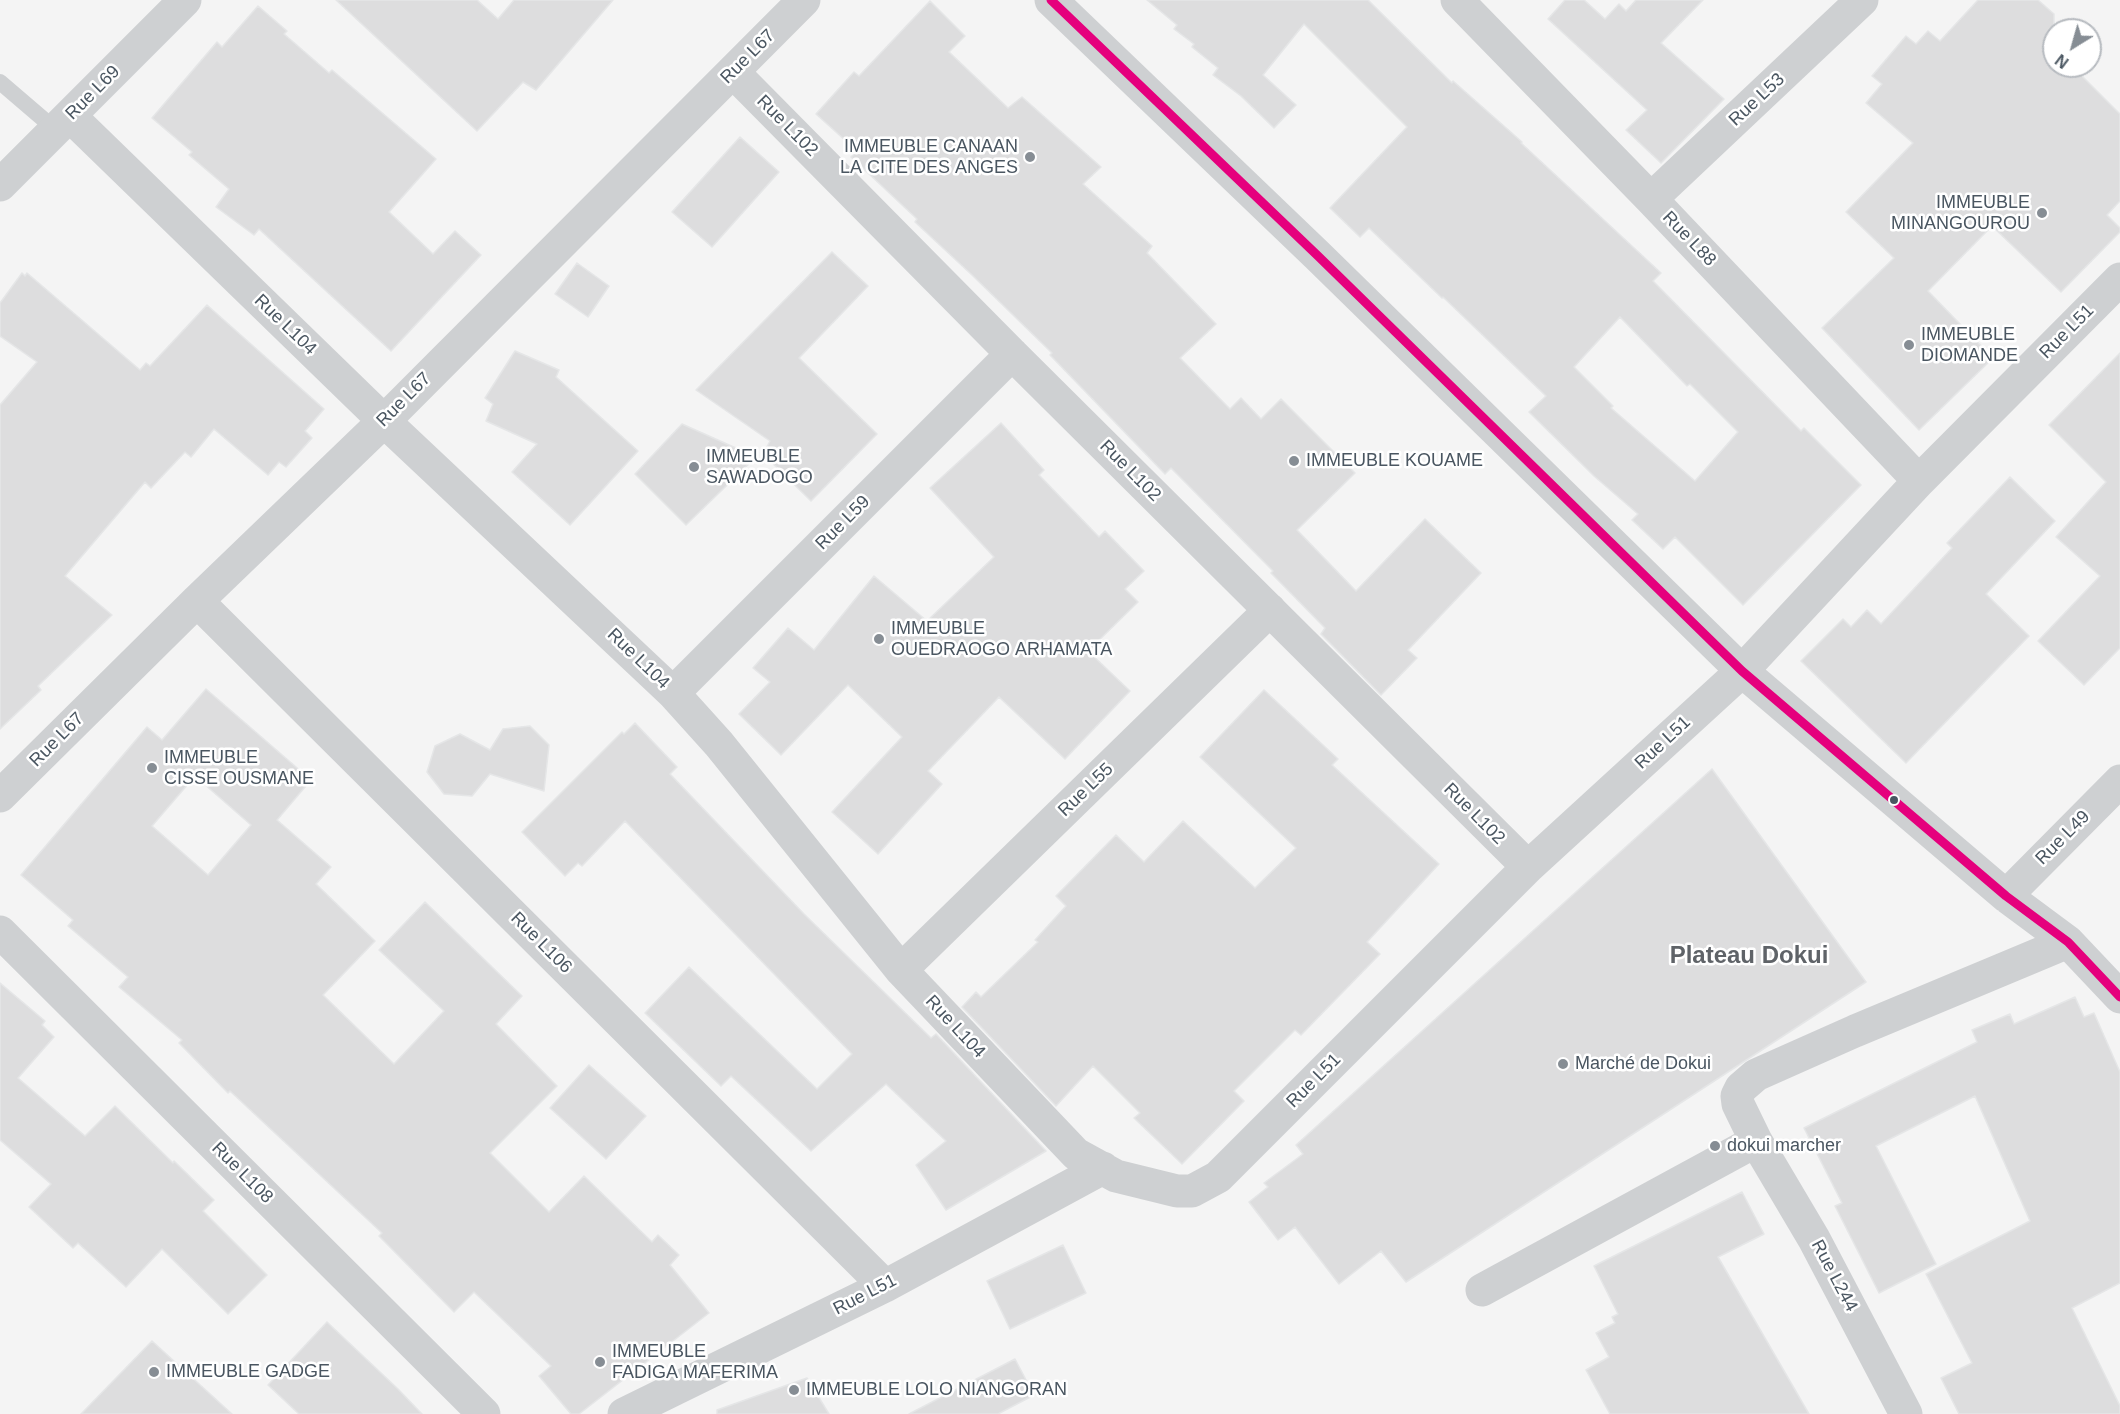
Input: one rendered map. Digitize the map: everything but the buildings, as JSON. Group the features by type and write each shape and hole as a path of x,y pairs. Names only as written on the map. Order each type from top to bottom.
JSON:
{"street":[{"name":"Rue L69","path":"0,185 185,0"},
{"name":"Rue L67","path":"0,796 197,601 384,421 804,0"},
{"path":"1051,0 1318,256 1742,671 2006,896 2068,942 2120,997"},
{"name":"Rue L88","path":"1457,0 1919,481"},
{"name":"Rue L53","path":"1651,200 1862,0"},
{"name":"Rue L102","path":"734,72 1012,354 1528,867"},
{"name":"Rue L104","path":"63,123 673,693 719,744 901,970 1076,1154 1116,1176 1177,1191 1192,1191"},
{"name":"Rue L51","path":"1192,1191 1218,1177 1528,867 1742,671 1919,481 2120,279"},
{"name":"Rue L59","path":"673,693 1012,354"},
{"name":"Rue L106","path":"197,601 885,1286"},
{"name":"Rue L55","path":"901,970 1270,610"},
{"name":"Rue L49","path":"2006,896 2120,781"},
{"name":"Rue L108","path":"0,932 484,1414"},
{"name":"Rue L244","path":"1906,1414 1814,1239 1756,1141 1738,1104 1737,1096 1756,1075 2068,942"},
{"path":"1482,1290 1756,1141"},
{"name":"Rue L51","path":"624,1414 885,1286 1103,1168"}],"lane":[{"path":"0,82 63,123"}],"transit line":[{"path":"1051,0 1318,256 1742,671 2006,896 2068,942 2120,997"}],"place":[{"name":"IMMEUBLE CANAAN LA CITE DES ANGES","path":"1030,157"},
{"name":"IMMEUBLE MINANGOUROU","path":"2042,213"},
{"name":"IMMEUBLE DIOMANDE","path":"1909,345"},
{"name":"IMMEUBLE KOUAME","path":"1294,461"},
{"name":"IMMEUBLE SAWADOGO","path":"694,467"},
{"name":"IMMEUBLE OUEDRAOGO ARHAMATA","path":"879,639"},
{"name":"IMMEUBLE CISSE OUSMANE","path":"152,768"},
{"name":"Marché de Dokui","path":"1563,1064"},
{"name":"dokui marcher","path":"1715,1146"},
{"name":"IMMEUBLE FADIGA MAFERIMA","path":"600,1362"},
{"name":"IMMEUBLE GADGE","path":"154,1372"},
{"name":"IMMEUBLE LOLO NIANGORAN","path":"794,1390"}],"district":[{"name":"Plateau Dokui","path":"1749,956"}]}
